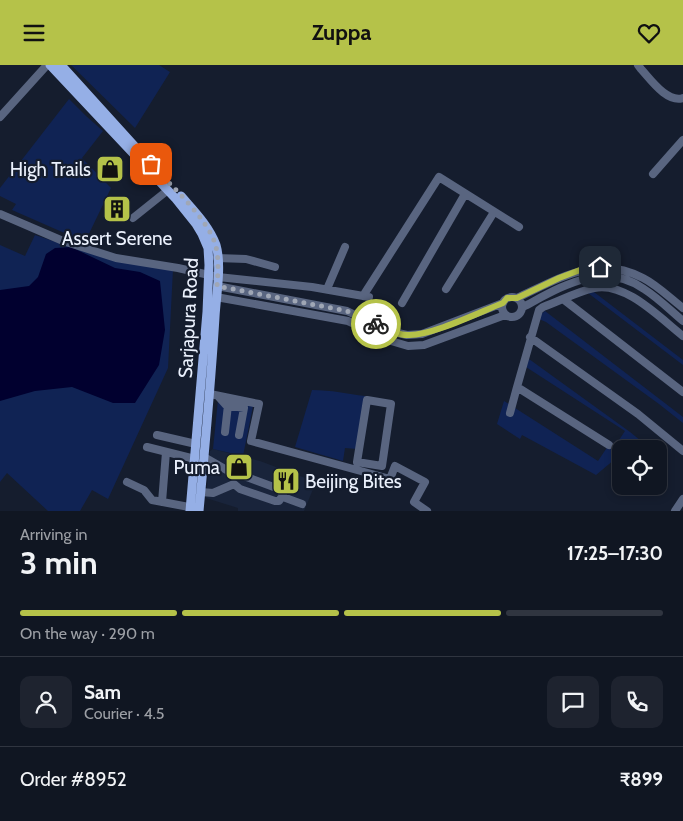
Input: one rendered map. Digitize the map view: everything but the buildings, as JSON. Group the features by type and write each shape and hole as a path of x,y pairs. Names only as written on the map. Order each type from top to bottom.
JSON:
{"main road":[{"name":"Sarjapura Road","path":"49,65 168,190 202,234 208,248 213,276 217,286 214,395 200,458 195,510"},
{"name":"Sarjapura Road","path":"61,65 200,217 216,247 217,258 213,276 196,444 200,458 200,492 195,510"}],"street":[{"path":"0,117 49,65"},
{"path":"638,65 670,97 675,99 683,98"},
{"path":"653,174 683,140"},
{"path":"0,215 63,241 116,258 213,276 327,289 366,296 439,177 519,227"},
{"path":"133,218 168,190"},
{"path":"402,303 465,193"},
{"path":"446,289 494,211"},
{"path":"327,289 344,247"},
{"path":"217,258 246,259 275,267"},
{"path":"217,286 347,311 389,331 407,335 422,334 503,303 510,297 517,298 580,270 600,267 623,269 645,278 683,308"},
{"path":"503,303 502,309 506,315 512,318 518,316 523,307 560,287 586,277 605,275 625,279 643,288 683,321"},
{"path":"510,413 539,310 563,299 597,287 618,289 627,292 683,336"},
{"path":"216,297 348,321 391,341 408,346 424,345 506,315"},
{"path":"517,298 523,307"},
{"path":"563,299 683,392"},
{"path":"530,337 638,415 683,451"},
{"path":"517,387 609,445"},
{"path":"214,395 226,405 244,408 239,435"},
{"path":"214,395 259,404 251,441 390,479 395,466 425,482 414,502 427,511"},
{"path":"367,400 391,404 382,466 370,465 357,462 367,400"},
{"path":"225,432 228,405"},
{"path":"157,435 196,444"},
{"path":"147,447 200,458 236,476 279,489 283,492 283,497"},
{"path":"164,511 166,452"},
{"path":"368,473 370,465"},
{"path":"126,482 144,490 152,499 195,510"},
{"path":"200,492 213,493 234,484 240,489 275,501 279,501 283,497"},
{"path":"283,497 302,504"},
{"path":"675,511 683,499"}],"shaded area":[{"path":"71,65 159,65 170,72 135,128"},
{"path":"69,99 103,131 82,158 111,188 85,242 12,210 16,204 0,196 0,188"},
{"path":"35,235 71,247 173,269 168,368 108,499 92,490 80,511 48,511 7,473 0,482 0,245 25,256"},
{"path":"71,247 115,268 140,272 160,281 165,330 159,365 135,403 113,403 72,387 35,391 0,401 0,290 29,286 38,277 46,254 55,248"},
{"path":"594,292 683,360 683,365 588,293"},
{"path":"545,311 683,417 683,423 546,322 539,319"},
{"path":"529,359 640,440 619,440 625,431 526,367"},
{"path":"312,390 365,396 357,449 345,448 343,461 295,447"},
{"path":"218,400 253,406 243,456 213,449"},
{"path":"504,401 598,461 608,446 612,448 612,462 596,475 522,435 520,439 497,424"},
{"path":"213,449 260,461 316,482 304,511 238,511 238,508 206,498 210,451"}],"way so far":[{"path":"151,164 200,217 210,233 216,247 217,286 347,311 376,324"}],"place":[{"name":"High Trails","path":"110,169"},
{"name":"Assert Serene","path":"117,209"},
{"name":"Puma","path":"239,467"},
{"name":"Beijing Bites","path":"286,481"}],"route":[{"path":"376,324 389,331 407,335 422,334 503,303 507,298 517,298 580,270 600,267"}]}
